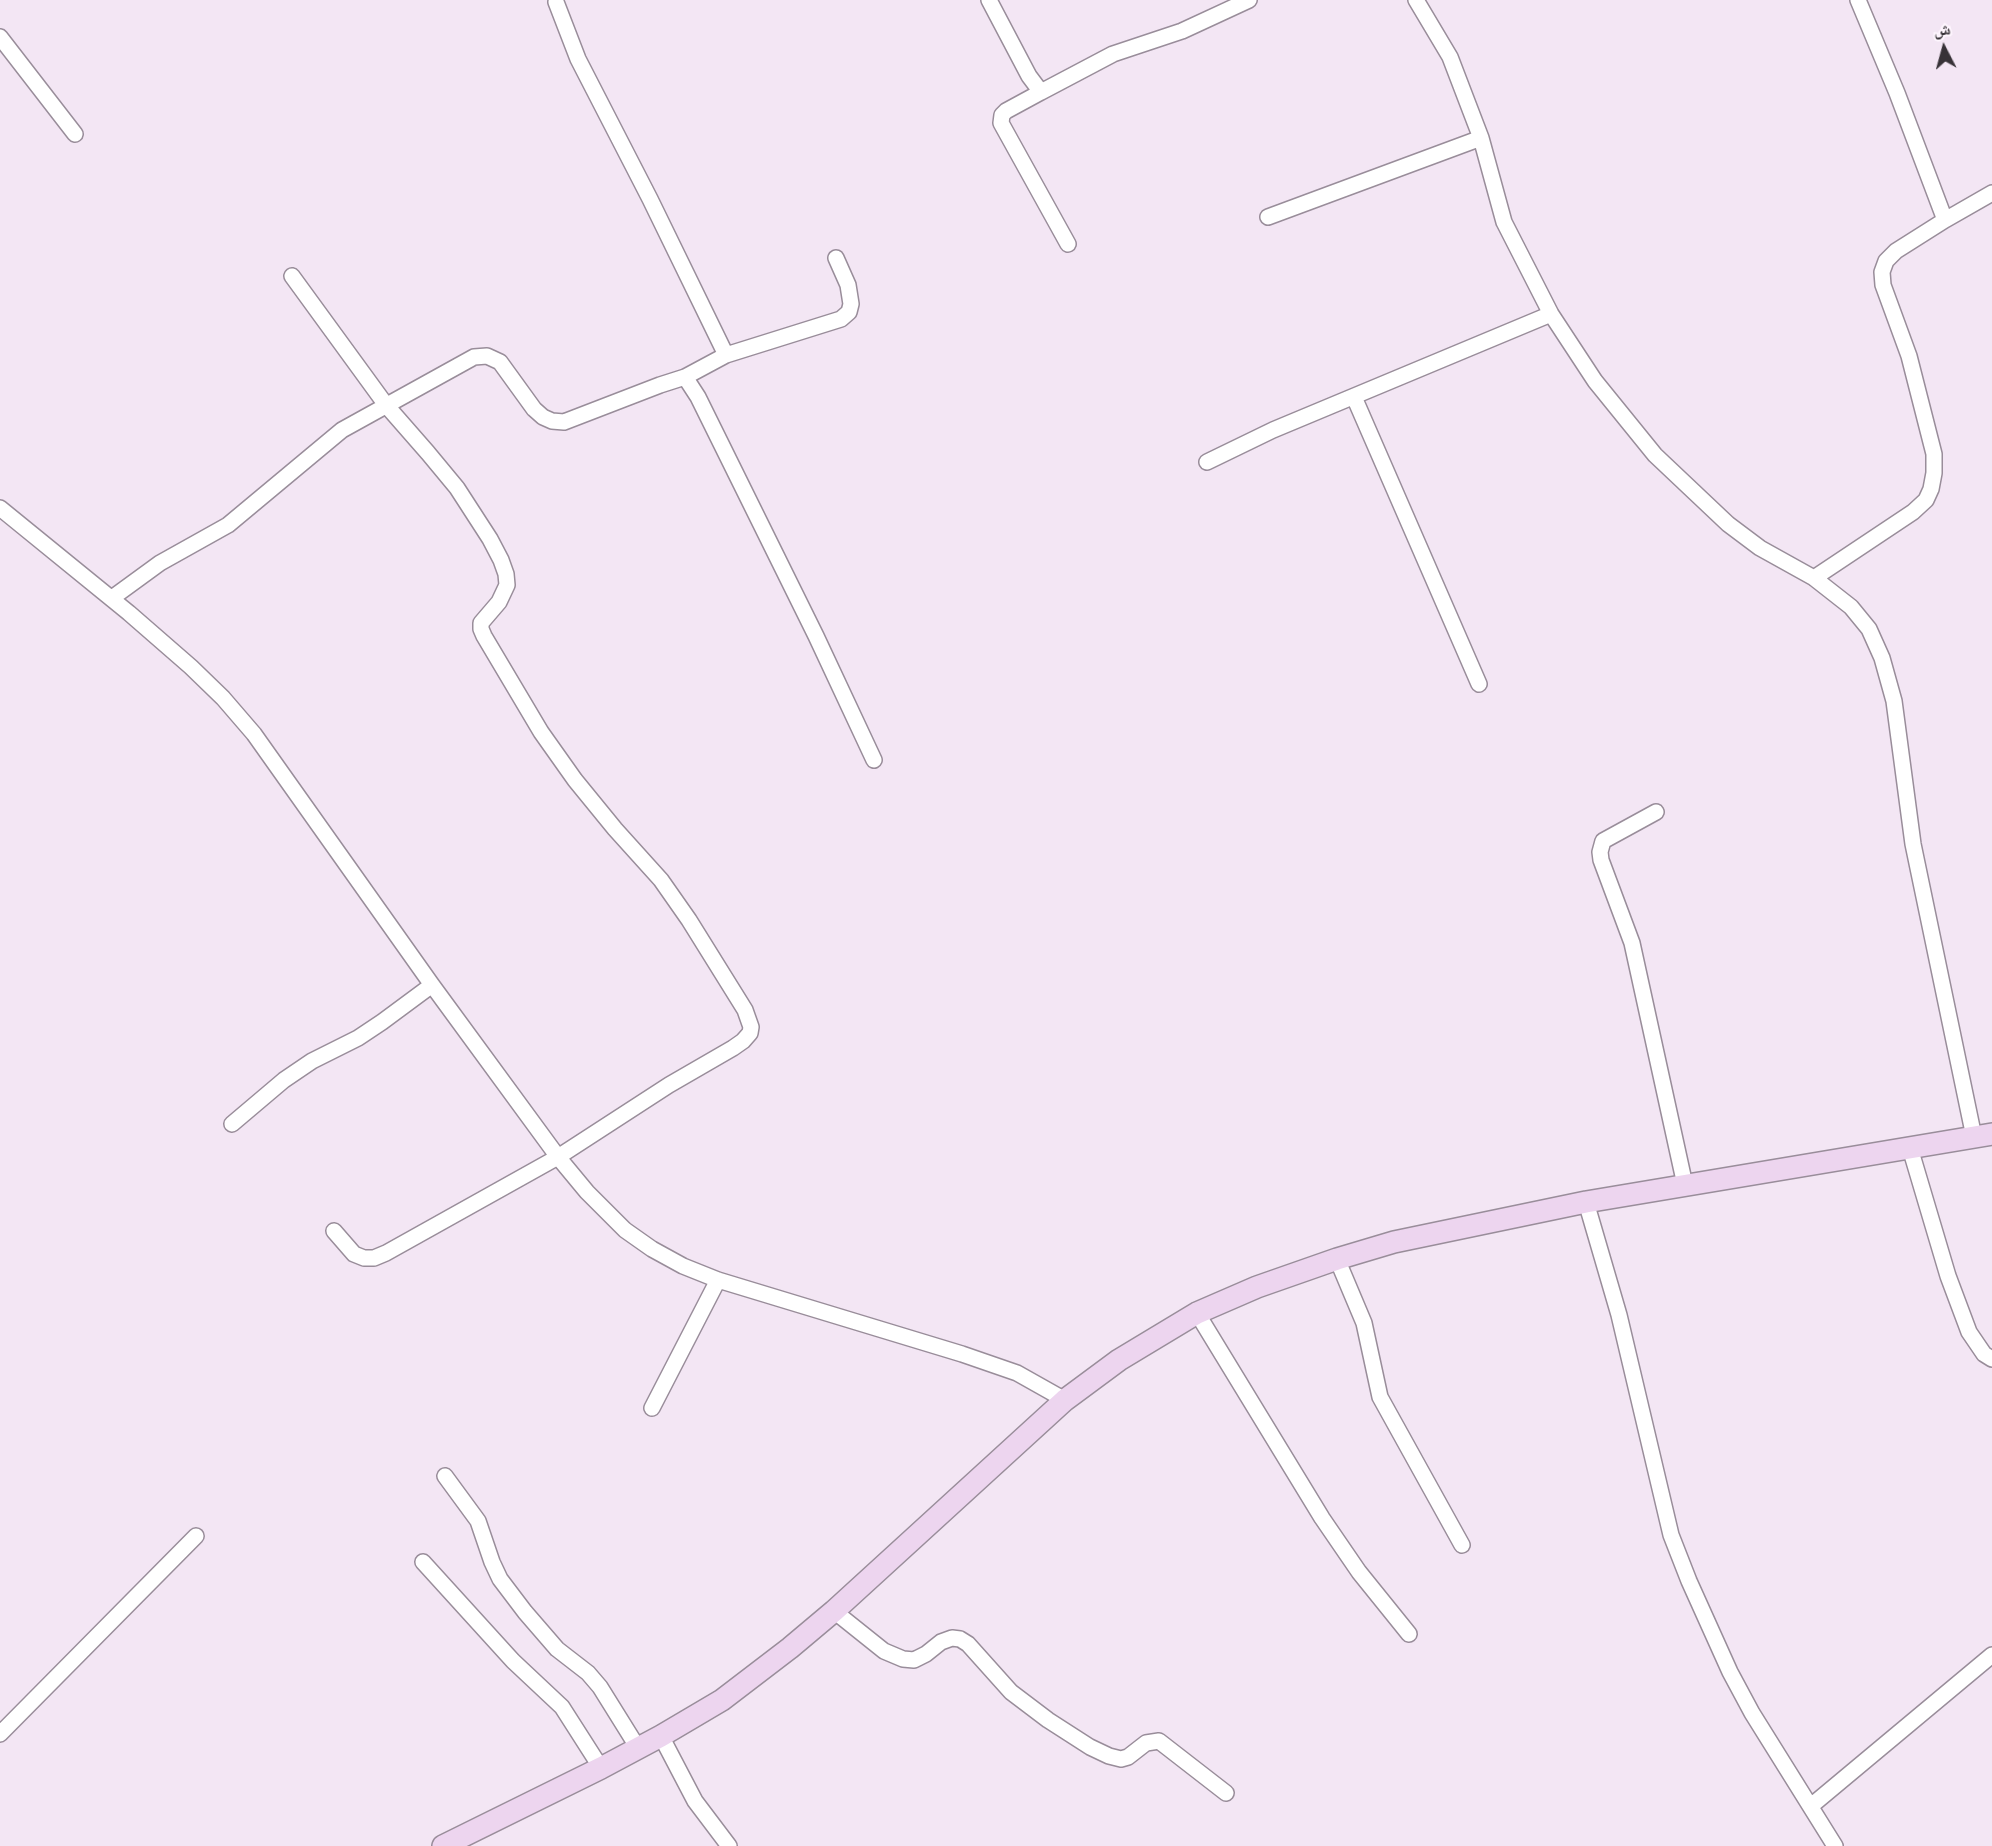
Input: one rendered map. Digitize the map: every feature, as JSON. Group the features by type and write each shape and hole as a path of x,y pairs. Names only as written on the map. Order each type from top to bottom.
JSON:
{"main road":[{"path":"443,1846 601,1768 722,1701 834,1611 1065,1400 1119,1360 1197,1312 1257,1287 1394,1242 1586,1202 1983,1135"}],"street":[{"path":"989,0 1029,76 1041,92"},
{"path":"1068,244 1001,123 1002,116 1006,111 1061,80 1113,54 1182,31 1249,0"},
{"path":"1416,0 1450,57 1481,138 1504,222 1551,314 1594,381 1655,455 1728,524 1760,548 1814,578 1851,607 1869,629 1882,658 1894,701 1913,844 1983,1135"},
{"path":"1858,0 1897,93 1945,220"},
{"path":"556,2 578,59 650,199 726,356"},
{"path":"0,37 75,134"},
{"path":"1268,217 1481,138"},
{"path":"1814,578 1913,512 1926,500 1934,473 1934,454 1909,356 1883,285 1882,272 1886,261 1896,251 1992,194"},
{"path":"112,598 160,563 228,525 342,430 474,357 487,356 500,362 534,409 552,421 564,422 686,377 726,356 841,319 849,312 851,294 836,258"},
{"path":"292,276 386,405 457,488 490,539 501,560 507,585 499,602 481,623 481,629 541,732 575,780 660,880 689,920 750,1019 750,1033 744,1041 669,1085 558,1157 418,1237 374,1258 364,1258 354,1254 334,1231"},
{"path":"1207,462 1273,430 1551,314"},
{"path":"686,377 791,584 874,760"},
{"path":"1354,397 1479,684"},
{"path":"0,508 112,598 223,698 254,734 432,985 558,1157 587,1192 625,1230 652,1249 683,1266 718,1280 995,1365 1017,1373 1065,1400"},
{"path":"1656,812 1604,842 1600,852 1632,943 1685,1185"},
{"path":"232,1125 284,1080 312,1061 358,1038 432,985"},
{"path":"1910,1148 1948,1276 1965,1320 1980,1349 1992,1359"},
{"path":"1586,1202 1619,1315 1671,1535 1730,1672 1752,1713 1835,1846"},
{"path":"1337,1259 1365,1323 1380,1397 1462,1545"},
{"path":"652,1408 718,1280"},
{"path":"1197,1312 1322,1518 1359,1572 1409,1634"},
{"path":"445,1476 478,1521 500,1579 557,1649 580,1666 600,1687 638,1748"},
{"path":"0,1734 196,1536"},
{"path":"423,1562 513,1660 562,1707 601,1768"},
{"path":"834,1611 884,1651 903,1659 914,1660 941,1642 952,1638 960,1640 968,1644 1011,1692 1048,1720 1090,1747 1121,1759 1128,1757 1146,1743 1159,1741 1226,1793"},
{"path":"1811,1806 1992,1655"},
{"path":"661,1736 694,1801 729,1846"}]}
